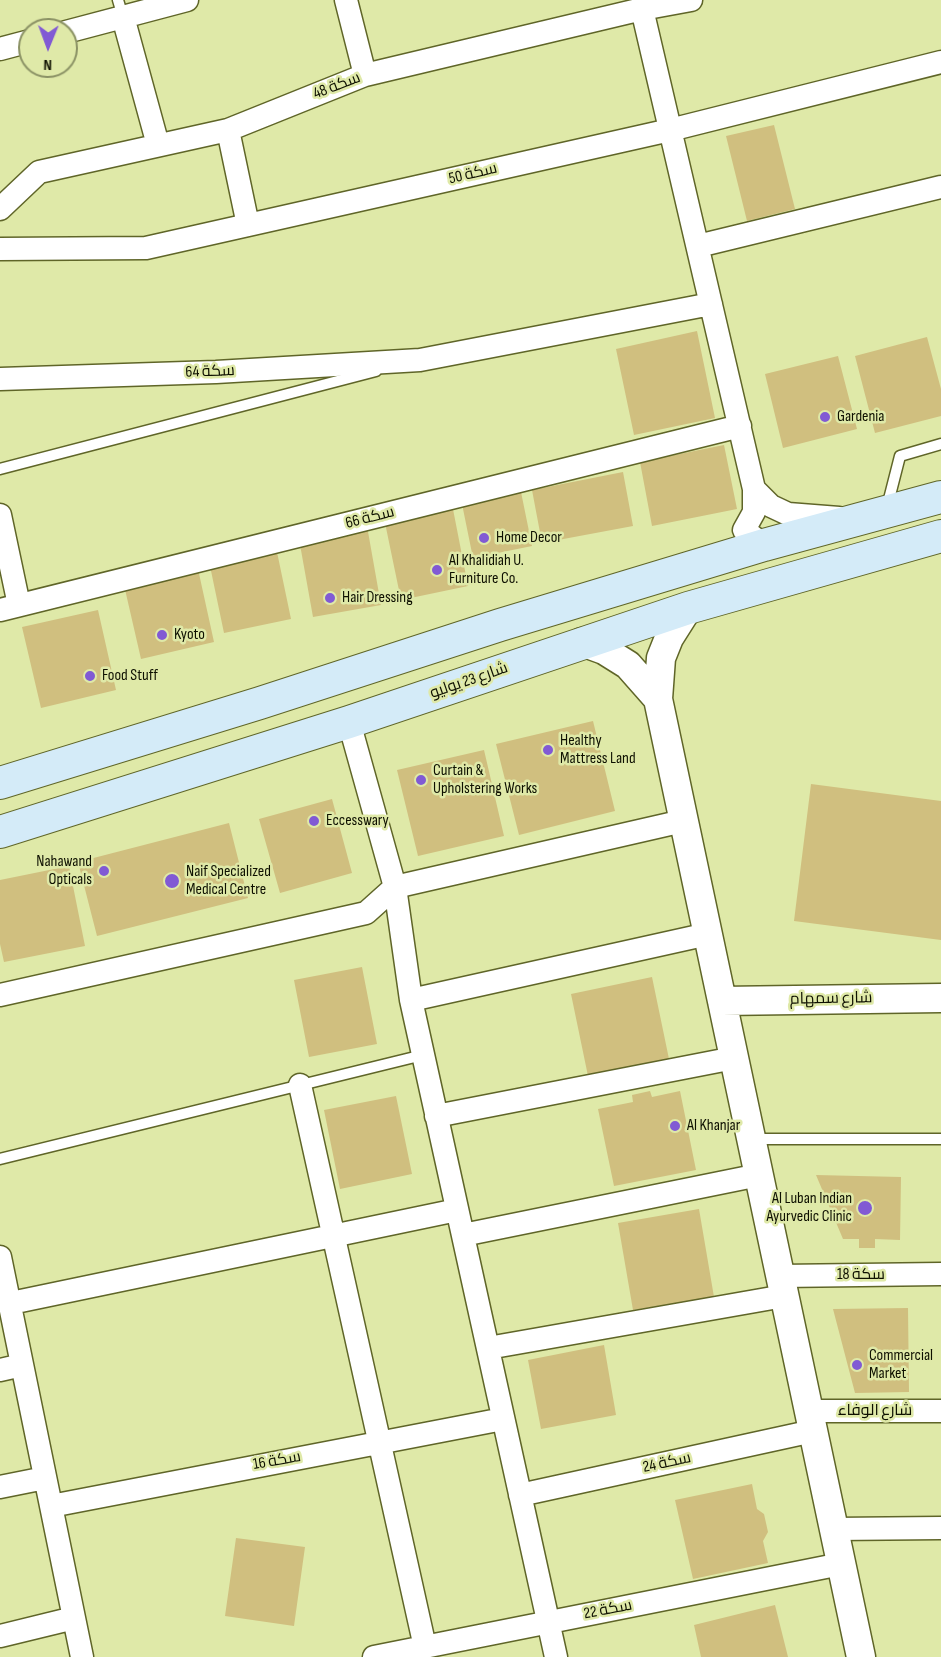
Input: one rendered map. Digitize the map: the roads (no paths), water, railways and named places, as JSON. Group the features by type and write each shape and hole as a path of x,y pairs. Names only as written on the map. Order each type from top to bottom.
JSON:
{"main road":[{"path":"0,783 500,625 764,545 941,497"},
{"name":"شارع 23 يوليو","path":"0,832 349,722 688,608 941,536"}],"street":[{"path":"78,27 121,8 187,0"},
{"path":"346,0 365,75"},
{"name":"سكة 48","path":"0,209 39,172 228,130 365,75 642,9 691,0"},
{"path":"121,8 158,145"},
{"path":"642,9 754,489 754,512 744,530 764,545"},
{"path":"0,49 18,44"},
{"name":"سكة 50","path":"0,249 146,248 670,130 941,62"},
{"path":"228,130 248,225"},
{"path":"698,246 941,187"},
{"name":"سكة 64","path":"0,379 216,372 420,360 711,304"},
{"name":"سكة 66","path":"10,607 740,426"},
{"path":"754,489 771,506 788,514 872,516"},
{"path":"0,515 10,607"},
{"path":"688,608 669,638 661,657 658,699 861,1657"},
{"path":"582,642 604,650 628,665 658,699"},
{"path":"349,722 395,886 411,1000 556,1657"},
{"path":"0,995 366,913 395,886 684,821"},
{"path":"411,1000 708,933"},
{"name":"شارع سمهام","path":"722,1001 941,998"},
{"path":"436,1116 734,1058"},
{"path":"300,1085 425,1647"},
{"path":"463,1235 759,1175"},
{"path":"11,1303 458,1210"},
{"path":"0,1257 11,1303 11,1368 45,1478 82,1657"},
{"name":"سكة 18","path":"488,1348 782,1286 941,1274"},
{"name":"شارع الوفاء","path":"811,1421 941,1411"},
{"name":"سكة 16","path":"51,1506 504,1419"},
{"name":"سكة 24","path":"520,1495 811,1421"},
{"path":"0,1487 45,1478"},
{"path":"834,1528 941,1528"},
{"name":"سكة 22","path":"374,1657 842,1564"},
{"path":"0,1636 74,1618"}],"lane":[{"path":"0,469 420,360"},
{"path":"872,516 900,456 941,444"},
{"path":"0,1159 423,1054"},
{"path":"751,1139 941,1139"}],"place":[{"name":"Gardenia","path":"825,417"},
{"name":"Home Decor","path":"484,538"},
{"name":"Al Khalidiah U. Furniture Co.","path":"437,570"},
{"name":"Hair Dressing","path":"330,598"},
{"name":"Kyoto","path":"162,635"},
{"name":"Food Stuff","path":"90,676"},
{"name":"Healthy Mattress Land","path":"548,750"},
{"name":"Curtain & Upholstering Works","path":"421,780"},
{"name":"Eccesswary","path":"314,821"},
{"name":"Nahawand Opticals","path":"104,871"},
{"name":"Naif Specialized Medical Centre","path":"172,881"},
{"name":"Al Khanjar","path":"675,1126"},
{"name":"Al Luban Indian Ayurvedic Clinic","path":"865,1208"},
{"name":"Commercial Market","path":"857,1365"}]}
